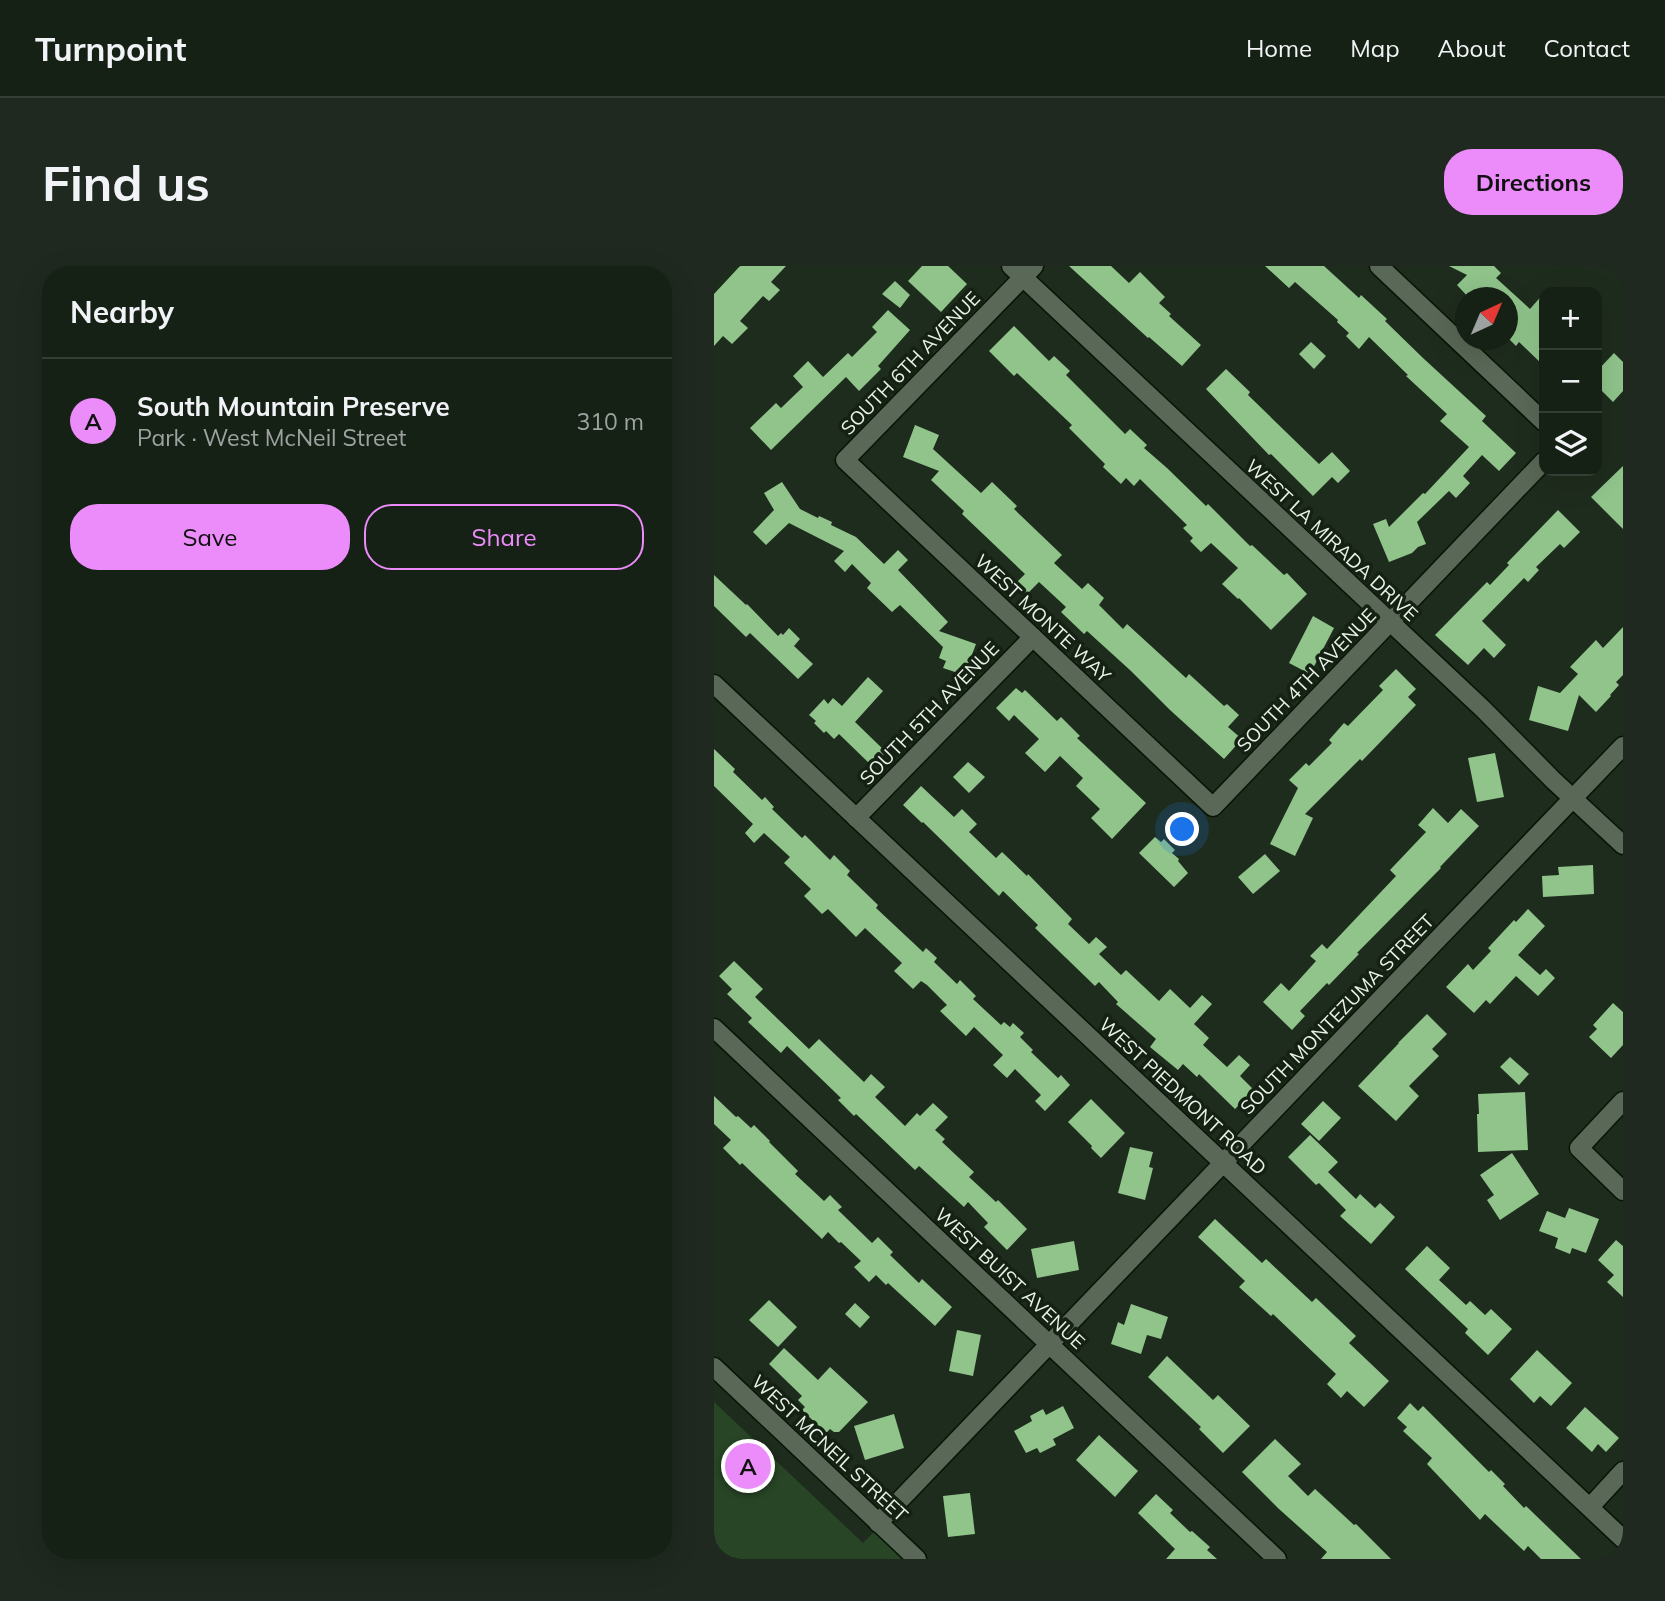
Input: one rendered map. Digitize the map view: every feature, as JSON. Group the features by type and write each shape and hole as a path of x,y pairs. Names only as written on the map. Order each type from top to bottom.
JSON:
{"street":[{"path":"1382,267 1539,417"},
{"name":"SOUTH 6TH AVENUE","path":"845,460 1023,270"},
{"name":"WEST LA MIRADA DRIVE","path":"1023,270 1623,845"},
{"name":"WEST MONTE WAY","path":"845,460 1213,807"},
{"name":"SOUTH 4TH AVENUE","path":"1213,807 1539,466"},
{"name":"SOUTH 5TH AVENUE","path":"856,818 1033,636"},
{"name":"WEST PIEDMONT ROAD","path":"714,684 1623,1538"},
{"name":"SOUTH MONTEZUMA STREET","path":"878,1523 1623,746"},
{"name":"WEST BUIST AVENUE","path":"714,1028 1277,1559"},
{"path":"1623,1101 1578,1148 1623,1191"},
{"name":"WEST MCNEIL STREET","path":"714,1367 916,1559"},
{"path":"1590,1507 1623,1471"}],"green space":[{"path":"714,1402 863,1543 877,1529 907,1559 714,1559"}],"building":[{"path":"740,266 786,266 771,282 780,290 769,301 763,296 740,321 748,328 732,344 723,336 714,346 714,294"},
{"path":"922,266 948,266 967,284 941,312 908,281"},
{"path":"1069,266 1111,266 1129,283 1140,272 1165,297 1159,303 1171,314 1169,316 1201,345 1182,366"},
{"path":"1265,266 1324,266 1387,319 1385,321 1486,416 1482,421 1516,453 1499,471 1482,455 1463,476 1470,483 1456,498 1449,491 1417,522 1426,544 1412,553 1389,562 1373,524 1386,519 1389,527 1425,494 1469,447 1440,421 1447,414 1369,337 1359,349 1346,336 1349,333 1338,320 1295,282 1289,288"},
{"path":"1449,266 1494,266 1501,273 1496,278 1506,287 1459,287 1457,285 1467,275"},
{"path":"895,281 910,295 900,308 882,294"},
{"path":"1518,298 1530,309 1539,299 1539,361 1519,342"},
{"path":"888,310 910,330 878,366 881,369 859,391 846,377 771,450 750,428 776,403 781,408 803,387 793,376 808,361 823,377 848,353 852,357 877,332 872,327"},
{"path":"1014,326 1049,361 1054,356 1070,371 1066,375 1125,434 1130,429 1147,445 1144,448 1206,506 1208,504 1250,546 1284,575 1287,573 1307,594 1271,630 1222,584 1238,568 1211,543 1201,552 1190,541 1193,538 1183,528 1187,525 1140,479 1134,486 1126,478 1121,484 1069,428 1072,425 1017,373 1014,376 989,351"},
{"path":"1311,342 1326,356 1314,369 1299,354"},
{"path":"1614,353 1623,362 1623,391 1613,402 1602,391 1602,366"},
{"path":"1226,369 1250,392 1248,395 1319,464 1332,452 1350,471 1338,483 1332,477 1313,496 1269,455 1206,389"},
{"path":"915,425 939,435 933,449 981,493 992,482 1017,506 1014,509 1062,555 1054,563 1082,589 1088,583 1104,598 1099,605 1123,629 1127,624 1186,678 1189,674 1224,706 1227,704 1239,715 1228,727 1242,739 1224,759 1087,631 1084,634 1061,612 1066,607 1039,582 1027,594 1015,584 1025,574 962,514 964,511 931,480 939,471 903,457"},
{"path":"1623,466 1623,529 1591,497"},
{"path":"782,482 800,509 832,522 831,525 856,537 884,564 898,550 908,560 898,570 948,622 939,631 976,644 967,668 961,666 958,673 943,668 946,661 939,658 943,647 900,605 892,612 867,588 871,583 852,564 845,572 834,561 844,551 789,523 766,545 753,532 774,510 764,493"},
{"path":"1558,510 1580,532 1564,548 1560,544 1536,567 1539,570 1528,582 1524,578 1482,621 1506,645 1494,658 1484,648 1468,665 1435,635 1487,582 1490,585 1509,565 1507,563"},
{"path":"714,575 778,636 781,633 783,635 789,628 800,639 794,646 813,664 798,679 750,633 746,637 714,606"},
{"path":"1313,616 1334,628 1310,674 1289,663"},
{"path":"1623,627 1623,675 1616,682 1619,685 1611,696 1596,712 1579,695 1568,731 1529,720 1538,686 1560,693 1578,674 1570,667 1596,640 1603,648"},
{"path":"1396,669 1416,689 1408,697 1416,705 1362,761 1360,759 1305,814 1313,818 1295,856 1270,844 1298,788 1289,780 1306,763 1309,766 1332,743 1329,740 1344,723 1348,726 1383,690 1379,686"},
{"path":"868,677 883,691 855,722 886,752 872,766 839,734 834,739 826,731 824,733 809,715 824,699 828,704 833,698 842,706"},
{"path":"1016,688 1022,693 1025,690 1057,721 1061,717 1080,736 1077,738 1146,803 1112,839 1091,818 1100,809 1076,786 1083,778 1060,756 1045,772 1025,753 1039,739 1014,715 1009,721 996,708"},
{"path":"714,749 735,769 733,772 762,800 765,797 774,807 772,809 802,838 805,835 830,860 834,855 850,871 847,875 878,905 876,908 923,952 926,948 937,958 934,962 957,984 960,980 976,996 973,999 1001,1025 1004,1022 1010,1027 1013,1023 1024,1033 1020,1037 1033,1050 1031,1052 1058,1078 1061,1075 1070,1085 1045,1111 1035,1101 1041,1095 1015,1069 1007,1078 993,1065 1003,1055 974,1027 966,1036 940,1011 947,1005 927,985 921,981 913,989 894,971 902,963 865,928 856,937 828,909 822,914 804,896 811,889 784,863 790,857 764,833 754,843 745,833 753,824 714,786"},
{"path":"1495,753 1504,797 1477,802 1468,758"},
{"path":"968,762 985,777 969,793 953,777"},
{"path":"921,786 954,817 962,809 977,824 969,832 996,858 1002,852 1027,876 1028,874 1072,919 1068,924 1089,944 1096,937 1107,947 1099,954 1121,975 1126,970 1159,1001 1170,989 1190,1008 1202,995 1212,1004 1194,1024 1209,1038 1203,1045 1227,1067 1239,1055 1250,1065 1240,1076 1254,1090 1235,1109 1199,1074 1197,1077 1183,1064 1178,1070 1150,1047 1156,1039 1116,1004 1118,1002 1099,982 1095,986 1035,928 1038,925 1003,891 999,896 903,805"},
{"path":"1433,808 1448,823 1461,809 1479,826 1357,953 1359,954 1300,1011 1305,1016 1292,1030 1263,1002 1281,983 1289,991 1316,961 1310,956 1322,944 1327,949 1396,876 1390,870 1426,832 1418,825"},
{"path":"1155,837 1161,842 1164,839 1175,850 1172,853 1188,873 1174,887 1139,853"},
{"path":"1265,854 1280,871 1253,894 1238,877"},
{"path":"1593,865 1594,894 1543,897 1542,876 1559,875 1558,867"},
{"path":"1528,909 1545,926 1518,955 1540,975 1546,969 1555,978 1538,996 1516,976 1490,1004 1486,1000 1474,1013 1446,987 1468,964 1473,970 1491,951 1488,948"},
{"path":"734,961 763,989 755,997 809,1049 819,1039 864,1082 871,1074 885,1087 875,1097 905,1126 917,1113 920,1116 933,1103 948,1117 935,1130 945,1139 942,1142 974,1172 969,1177 996,1202 998,1200 1027,1229 1007,1250 984,1227 988,1223 968,1202 964,1207 919,1166 915,1170 856,1114 854,1116 838,1100 841,1098 787,1046 781,1053 748,1022 752,1018 727,994 732,989 719,976"},
{"path":"1613,1003 1623,1012 1623,1045 1611,1058 1589,1037 1597,1029 1593,1025"},
{"path":"1427,1014 1447,1034 1432,1049 1439,1056 1409,1086 1419,1096 1396,1121 1358,1086"},
{"path":"1510,1057 1529,1074 1519,1085 1500,1067"},
{"path":"1525,1092 1528,1150 1478,1152 1478,1094"},
{"path":"714,1096 751,1128 754,1125 798,1171 795,1174 824,1201 830,1195 842,1207 838,1210 872,1243 878,1237 893,1252 890,1255 919,1283 922,1279 952,1307 935,1326 876,1275 869,1282 854,1267 861,1261 841,1242 828,1232 822,1239 723,1148 731,1140 714,1124"},
{"path":"1091,1099 1125,1133 1101,1158 1068,1122"},
{"path":"1323,1101 1341,1118 1319,1141 1301,1124"},
{"path":"1310,1135 1338,1162 1328,1172 1356,1199 1360,1194 1375,1208 1380,1203 1395,1217 1371,1244 1340,1216 1346,1210 1288,1157"},
{"path":"1130,1147 1153,1152 1149,1167 1153,1168 1145,1200 1118,1193"},
{"path":"1512,1153 1539,1194 1500,1220 1487,1200 1494,1195 1480,1175"},
{"path":"1569,1208 1599,1219 1586,1253 1572,1248 1570,1254 1555,1248 1558,1238 1539,1231 1547,1211 1565,1218"},
{"path":"1215,1219 1262,1263 1266,1259 1312,1302 1316,1298 1356,1336 1349,1343 1389,1381 1364,1407 1347,1391 1341,1398 1327,1384 1336,1374 1273,1314 1271,1316 1239,1287 1245,1281 1198,1237"},
{"path":"1616,1240 1623,1246 1623,1297 1607,1282 1614,1275 1598,1260"},
{"path":"1074,1241 1079,1270 1037,1278 1031,1249"},
{"path":"1427,1246 1450,1268 1439,1280 1466,1305 1470,1301 1485,1315 1491,1309 1512,1329 1488,1355 1465,1333 1468,1329 1405,1269"},
{"path":"769,1300 797,1327 778,1347 749,1320"},
{"path":"855,1303 870,1317 860,1328 845,1314"},
{"path":"1131,1304 1168,1317 1161,1339 1147,1335 1141,1354 1111,1344 1118,1322 1124,1325"},
{"path":"957,1330 981,1335 973,1376 949,1371"},
{"path":"784,1348 818,1380 830,1367 868,1402 839,1432 830,1429 826,1433 802,1410 805,1407 798,1400 802,1396 769,1364"},
{"path":"1537,1350 1572,1383 1551,1406 1540,1396 1534,1403 1510,1379"},
{"path":"1167,1356 1213,1400 1218,1395 1250,1426 1223,1453 1199,1429 1201,1427 1148,1377"},
{"path":"1410,1403 1418,1411 1423,1406 1489,1472 1491,1470 1505,1484 1503,1486 1524,1508 1526,1506 1581,1559 1541,1559 1528,1546 1524,1551 1485,1514 1480,1520 1427,1464 1432,1458 1403,1431 1407,1427 1397,1418"},
{"path":"1063,1406 1074,1428 1053,1439 1056,1445 1040,1453 1037,1448 1026,1453 1014,1431 1032,1421 1030,1416 1043,1409 1046,1415"},
{"path":"1585,1407 1619,1438 1606,1452 1598,1444 1592,1452 1566,1428"},
{"path":"894,1414 904,1448 865,1460 854,1426"},
{"path":"1099,1435 1138,1471 1115,1497 1076,1460"},
{"path":"1275,1439 1301,1464 1288,1476 1308,1496 1315,1489 1391,1559 1321,1559 1327,1552 1242,1472"},
{"path":"970,1493 975,1534 948,1537 943,1496"},
{"path":"1156,1494 1173,1510 1170,1513 1210,1547 1207,1550 1217,1559 1166,1559 1175,1549 1138,1513"}],"waterway":[{"path":"714,1543 719,1559"}],"place":[{"name":"South Mountain Preserve","path":"748,1466"}]}
